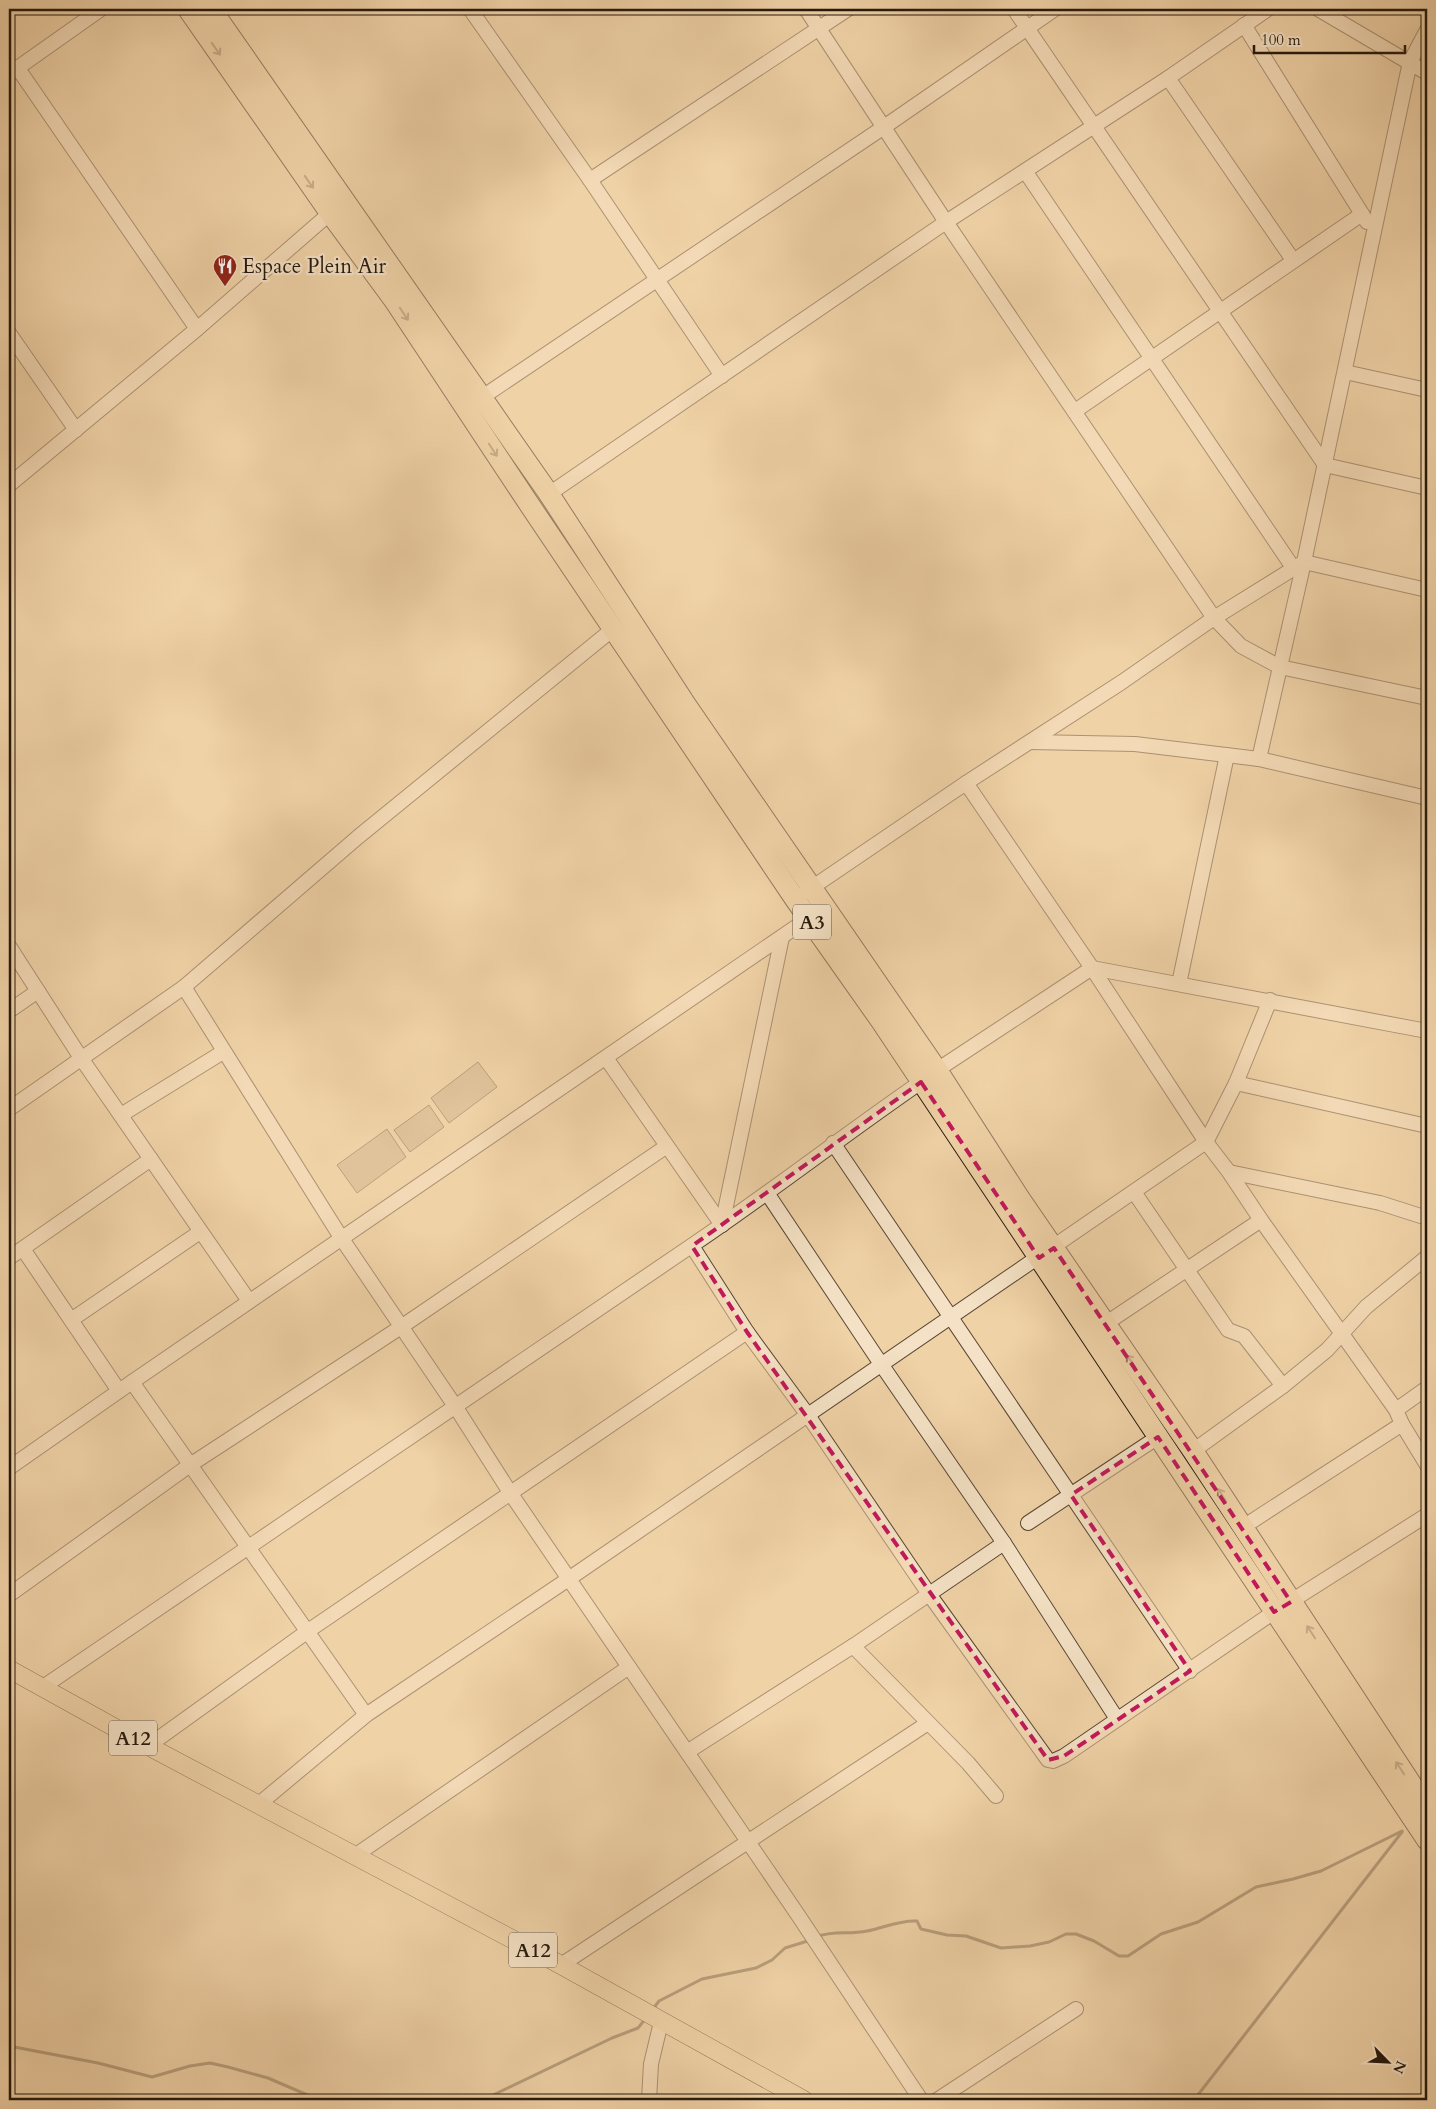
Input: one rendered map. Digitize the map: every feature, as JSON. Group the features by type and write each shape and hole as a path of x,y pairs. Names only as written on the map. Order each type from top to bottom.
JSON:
{"highway":[{"name":"A3","path":"188,9 338,206"},
{"name":"A3","path":"211,9 338,206 394,300 473,402 549,494 686,705 803,894 809,918 921,1082 1046,1253 1105,1324 1193,1451 1427,1808"},
{"name":"A3","path":"473,402 613,629 803,894 937,1070 1020,1199 1046,1253 1158,1437 1427,1840"}],"main road":[{"name":"A12","path":"9,1669 148,1746 561,1965 804,2100"}],"street":[{"path":"101,9 12,70 197,329"},
{"path":"470,9 590,180 722,376"},
{"path":"806,9 946,222 1214,618 1241,646 1280,667 1427,698"},
{"path":"590,180 848,9"},
{"path":"1014,9 1325,465 1427,488"},
{"path":"473,402 658,280 1055,9"},
{"path":"549,494 946,222 1168,78 1268,9"},
{"path":"1318,9 1427,73"},
{"path":"1244,25 1374,233"},
{"path":"1259,759 1280,667 1299,565 1325,465 1410,62 1427,30"},
{"path":"1168,78 1292,260"},
{"path":"1026,170 1152,356 1299,565"},
{"path":"9,485 197,329 338,206"},
{"path":"1075,411 1152,356 1362,214"},
{"path":"9,333 76,430"},
{"path":"1345,372 1427,390"},
{"path":"803,894 1214,618 1299,565 1427,590"},
{"path":"9,1109 184,987 358,837 613,629"},
{"path":"1030,742 1135,744 1259,759 1427,798"},
{"path":"1179,984 1227,755"},
{"path":"966,783 1092,968 1206,1142 1396,1410 1402,1424 1427,1465"},
{"path":"9,1468 809,918"},
{"path":"722,1224 782,937"},
{"path":"9,946 81,1058 249,1302"},
{"path":"937,1070 1092,968 1427,1031"},
{"path":"184,987 342,1240 455,1406 511,1494 570,1578 921,2100"},
{"path":"9,1011 38,991"},
{"path":"259,1804 366,1715 570,1578 1206,1142 1236,1083 1270,1000"},
{"path":"121,1115 223,1052"},
{"path":"606,1058 722,1224"},
{"path":"42,1687 246,1546 692,1246 768,1193 833,1143 921,1082"},
{"path":"1236,1083 1427,1126"},
{"path":"833,1143 1190,1671"},
{"path":"9,1595 190,1465 401,1327 667,1146"},
{"path":"9,1258 151,1160"},
{"path":"1229,1172 1380,1203 1427,1218"},
{"path":"1134,1192 1228,1330 1244,1336 1283,1386"},
{"path":"768,1193 881,1364 1004,1542 1117,1719"},
{"path":"1105,1324 1261,1220"},
{"path":"71,1320 200,1232"},
{"path":"692,1246 747,1332 807,1414 929,1594 1048,1760 1053,1761 1064,1756 1274,1612 1427,1514"},
{"path":"23,1248 119,1391"},
{"path":"1193,1451 1283,1386 1327,1350 1366,1307 1427,1257"},
{"path":"148,1746 308,1631 747,1332"},
{"path":"132,1382 366,1715"},
{"path":"1396,1410 1427,1388"},
{"path":"1243,1527 1402,1424"},
{"path":"1028,1523 1158,1437"},
{"path":"687,1752 853,1646 1004,1542"},
{"path":"853,1646 977,1773 996,1796"},
{"path":"356,1855 629,1667"},
{"path":"561,1965 928,1723"},
{"path":"937,2100 1076,2009"},
{"path":"649,2100 651,2064 661,2022"}],"highlighted area":[{"path":"921,1082 1039,1258 1054,1248 1291,1602 1274,1612 1158,1437 1071,1495 1190,1671 1064,1756 1048,1760 747,1332 692,1246"}],"shaded area":[{"path":"478,1062 497,1087 449,1123 431,1098"},
{"path":"429,1105 444,1127 410,1152 394,1130"},
{"path":"387,1129 406,1157 357,1193 337,1165"}],"waterway":[{"path":"816,1937 873,1930 897,1923 917,1921 921,1929 947,1935 966,1936 1001,1948 1030,1946 1049,1942 1066,1934 1076,1934 1094,1941 1119,1956 1128,1956 1161,1934 1198,1922 1256,1887 1321,1871 1402,1831"},
{"path":"1194,2100 1402,1832"},
{"path":"653,2009 659,2001 702,1979 756,1968 772,1960 785,1948 811,1940"},
{"path":"449,2100 487,2098 612,2038 638,2028 646,2018"},
{"path":"9,2046 98,2063 152,2077 190,2066 210,2063 268,2078 319,2100"}],"place":[{"name":"Espace Plein Air","path":"225,287"}]}
